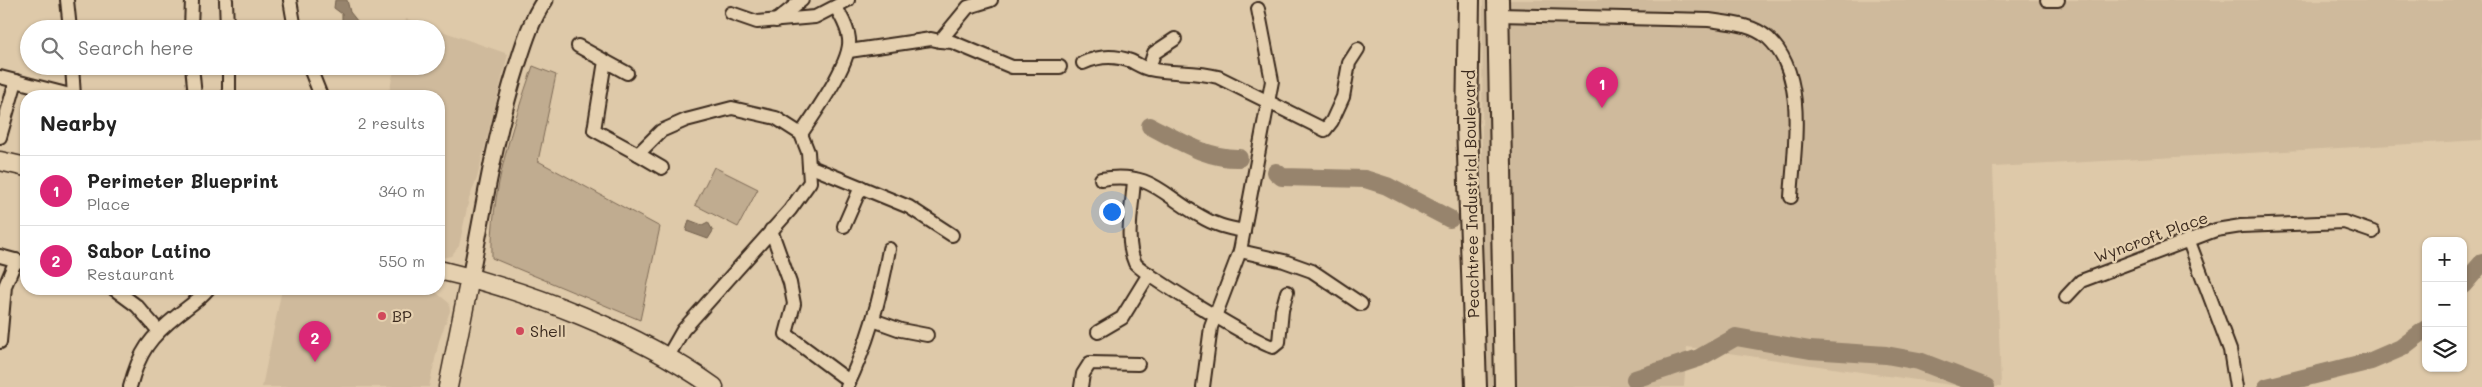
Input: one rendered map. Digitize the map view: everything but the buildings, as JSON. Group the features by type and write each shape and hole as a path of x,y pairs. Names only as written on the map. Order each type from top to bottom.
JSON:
{"highway":[{"name":"Peachtree Industrial Boulevard","path":"1469,0 1467,124 1476,387"},
{"name":"Peachtree Industrial Boulevard","path":"1498,8 1505,387"}],"main road":[{"path":"0,161 20,166"},
{"path":"445,272 557,306 602,325 666,358 714,387"},
{"path":"448,387 470,278"}],"street":[{"path":"68,0 69,20"},
{"path":"191,20 192,0"},
{"path":"226,0 227,20"},
{"path":"290,0 293,20"},
{"path":"470,278 492,162 507,96 526,39 545,0"},
{"path":"776,21 802,0"},
{"path":"731,12 757,22 776,21 815,17 848,0"},
{"path":"940,40 968,7 991,0"},
{"path":"2047,0 2058,0"},
{"path":"801,134 827,94 849,51 849,39 836,7"},
{"path":"1498,8 1710,20 1743,25 1767,38 1786,63 1795,88 1791,197"},
{"path":"1203,387 1211,327 1240,251 1272,81 1258,9"},
{"path":"849,51 931,39 952,42 1012,67 1060,66"},
{"path":"1149,69 1154,53 1174,39"},
{"path":"578,46 627,74"},
{"path":"1083,63 1095,58 1114,57 1129,60 1149,69 1189,72 1218,77 1267,103 1325,130 1332,122 1343,97 1349,63 1358,49"},
{"path":"605,61 594,130 662,168"},
{"path":"73,75 74,90"},
{"path":"193,75 194,90"},
{"path":"228,90 229,75"},
{"path":"313,75 319,90"},
{"path":"0,77 51,90"},
{"path":"0,137 16,81"},
{"path":"638,154 661,132 686,120 732,108 776,118 801,134 808,152 810,182 790,210 684,330 666,358"},
{"path":"809,166 909,207 952,235"},
{"path":"1101,179 1134,179 1155,185 1199,216 1223,228 1244,232"},
{"path":"1134,179 1130,247 1136,265 1214,316 1273,347 1279,342 1282,310 1287,292"},
{"path":"844,226 861,186"},
{"name":"Wyncroft Place","path":"2066,297 2081,281 2216,230 2260,225 2344,222 2373,232"},
{"path":"771,230 790,283 794,304 786,334 848,384 873,320 883,283 889,249"},
{"path":"2188,239 2230,350 2236,387"},
{"path":"1240,251 1284,261 1312,271 1361,304"},
{"path":"0,256 20,261"},
{"path":"0,342 5,286 20,263"},
{"path":"1098,332 1122,318 1149,274"},
{"path":"122,295 137,306 158,330"},
{"path":"130,387 136,364 144,348 158,330 201,295"},
{"path":"873,320 927,336"},
{"path":"1081,387 1083,374 1090,363 1138,364"}],"shaded area":[{"path":"335,0 347,0 350,12 356,20 342,20 342,14 334,8"},
{"path":"1483,0 2482,0 2482,140 1993,167 2001,387 1965,387 1687,347 1684,387 1483,387 1481,299"},
{"path":"445,32 508,54 477,178 469,199 459,246 451,256 445,257 445,90 389,90 393,75 445,75"},
{"path":"533,66 556,75 538,161 660,227 640,320 492,258 495,209 504,160"},
{"path":"714,167 758,189 738,227 695,205"},
{"path":"689,220 702,225 708,222 713,231 708,239 686,231"},
{"path":"281,295 439,295 449,303 450,311 439,341 429,387 262,387"}],"waterway":[{"path":"1150,126 1204,152 1239,158"},
{"path":"1276,172 1282,177 1365,179 1387,186 1450,219"},
{"path":"2466,282 2482,263"},
{"path":"2267,387 2371,361 2401,348 2422,332"},
{"path":"1635,379 1699,358 1736,337 1810,350 1886,355 1919,361 1986,387"}],"place":[{"name":"Perimeter Blueprint","path":"1602,108"},
{"name":"BP","path":"382,316"},
{"name":"Shell","path":"520,331"},
{"name":"Sabor Latino","path":"315,362"}]}
